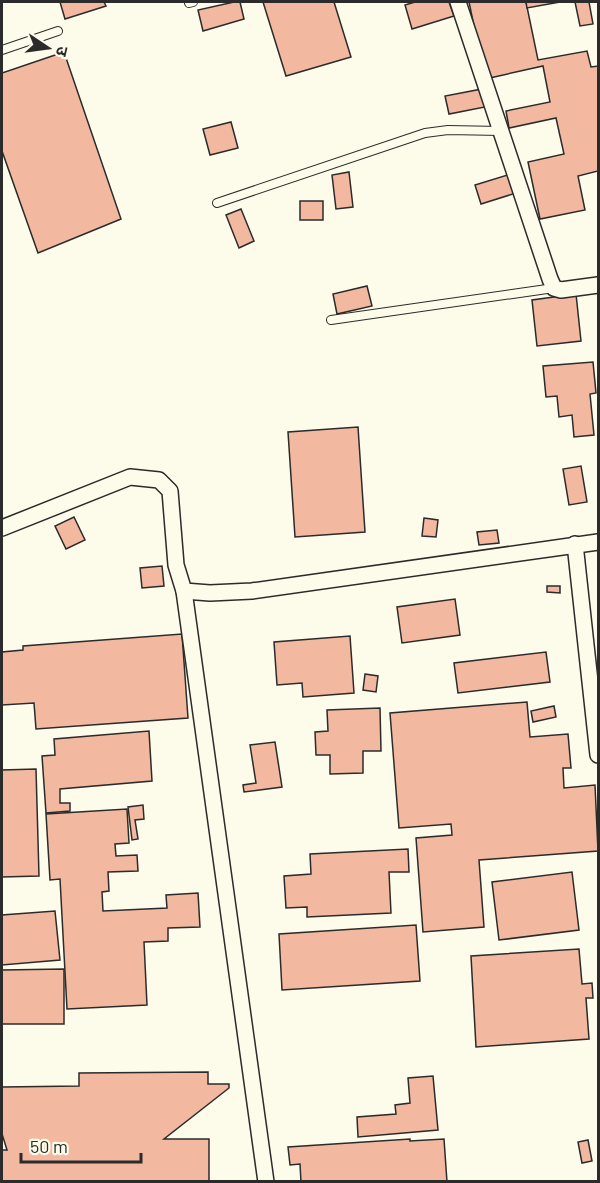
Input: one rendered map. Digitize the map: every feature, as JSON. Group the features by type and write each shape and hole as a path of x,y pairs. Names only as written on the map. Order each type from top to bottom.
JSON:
{"street":[{"path":"458,2 554,288 561,290 598,285"},
{"path":"2,528 130,477 159,480 170,491 176,565 184,591 266,1182"},
{"path":"184,591 210,593 252,591 598,542"},
{"path":"575,544 598,755"}],"lane":[{"path":"2,50 58,31"},
{"path":"216,203 425,133 501,131"},
{"path":"331,320 554,288"}],"building":[{"path":"60,2 104,2 106,6 65,19"},
{"path":"240,2 244,19 203,31 198,10"},
{"path":"263,2 334,2 351,57 286,76"},
{"path":"415,2 449,2 454,16 412,29 405,5"},
{"path":"469,2 526,2 538,60 587,51 591,67 598,66 598,171 578,176 585,210 540,219 528,162 564,154 556,118 509,128 506,111 550,102 543,66 485,79"},
{"path":"526,2 560,2 527,8"},
{"path":"575,2 589,2 593,24 580,26"},
{"path":"64,52 121,219 38,253 2,151 2,73"},
{"path":"482,89 485,107 449,114 445,96"},
{"path":"231,122 238,148 210,155 203,129"},
{"path":"349,172 353,207 336,209 332,175"},
{"path":"511,174 516,193 481,204 475,185"},
{"path":"300,201 323,201 323,220 300,220"},
{"path":"241,209 254,241 239,248 226,215"},
{"path":"367,286 372,306 337,314 333,294"},
{"path":"576,294 581,341 537,346 532,300"},
{"path":"593,362 596,393 590,394 594,435 574,437 572,415 559,417 557,396 546,397 543,366"},
{"path":"358,427 365,532 295,537 288,432"},
{"path":"581,466 587,502 569,505 563,469"},
{"path":"74,517 85,540 66,549 55,526"},
{"path":"424,518 438,520 436,537 422,536"},
{"path":"497,530 499,543 479,545 477,532"},
{"path":"162,566 164,586 142,588 140,568"},
{"path":"547,586 560,586 560,593 547,592"},
{"path":"455,599 460,635 402,643 397,607"},
{"path":"182,634 188,718 36,729 34,703 2,705 2,652 23,650 23,646"},
{"path":"350,636 354,693 303,697 302,683 277,685 274,642"},
{"path":"546,652 550,682 458,693 454,663"},
{"path":"365,674 378,676 376,692 363,690"},
{"path":"527,702 530,737 568,734 571,768 563,768 564,788 595,785 598,851 479,860 484,927 423,932 416,838 452,835 451,824 399,828 390,713"},
{"path":"554,706 556,717 533,722 531,711"},
{"path":"380,708 381,751 363,751 363,773 330,774 330,755 316,755 315,732 328,731 327,710"},
{"path":"149,731 152,781 60,789 60,803 70,803 70,811 46,813 42,756 55,755 54,739"},
{"path":"275,742 282,787 244,792 243,785 256,783 250,745"},
{"path":"36,769 39,876 2,877 2,770"},
{"path":"143,805 144,819 135,820 138,839 132,840 128,807"},
{"path":"127,809 129,843 115,844 116,856 137,855 138,871 108,872 109,891 102,892 103,911 167,908 166,895 198,893 200,927 168,928 168,941 144,942 147,1005 67,1009 60,879 50,880 46,814"},
{"path":"408,849 409,872 389,872 391,913 307,917 307,907 286,908 284,876 311,874 310,854"},
{"path":"572,872 579,930 499,940 492,882"},
{"path":"55,911 60,960 2,965 2,915"},
{"path":"416,925 420,981 282,990 279,934"},
{"path":"579,949 582,984 592,983 593,998 586,998 589,1039 476,1047 471,956"},
{"path":"64,969 64,1024 2,1024 2,970"},
{"path":"208,1072 208,1084 229,1084 229,1088 164,1139 209,1139 209,1182 2,1182 2,1150 7,1150 2,1134 2,1087 79,1086 79,1073"},
{"path":"433,1076 438,1130 358,1137 357,1117 396,1114 395,1105 410,1103 408,1078"},
{"path":"410,1139 410,1141 444,1139 447,1182 301,1182 300,1164 290,1165 288,1147"},
{"path":"588,1140 592,1161 582,1163 578,1142"}]}
